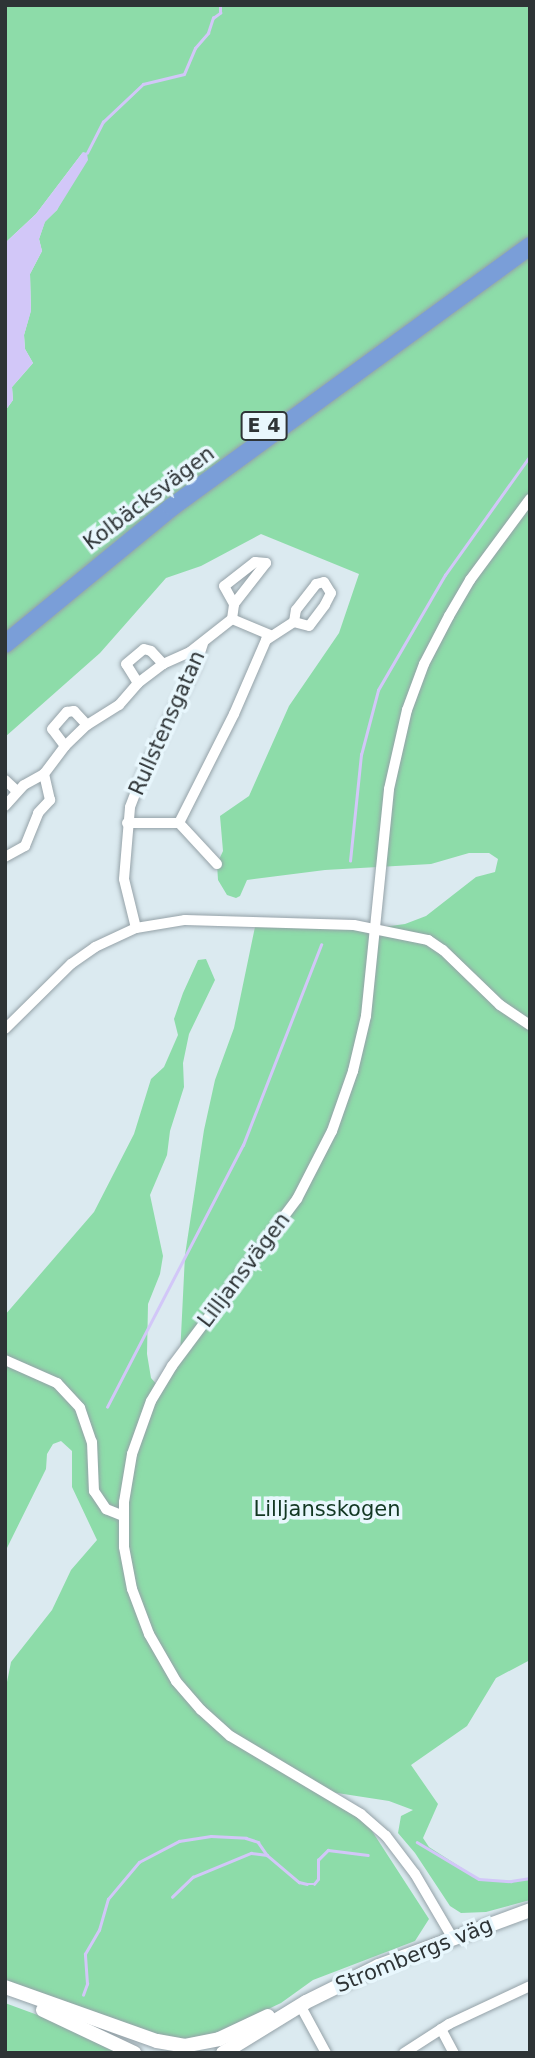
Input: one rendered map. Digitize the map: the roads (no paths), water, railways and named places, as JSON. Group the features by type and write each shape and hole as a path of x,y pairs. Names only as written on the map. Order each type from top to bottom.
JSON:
{"highway":[{"name":"Kolbäcksvägen","path":"5,629 167,498 530,232"},
{"name":"Kolbäcksvägen","path":"5,644 172,507 530,246"}],"street":[{"name":"Lilljansvägen","path":"452,1937 415,1874 373,1825 344,1804 236,1740 187,1695 157,1651 141,1618 126,1560 123,1516 132,1454 151,1401 172,1366 297,1199 332,1131 361,1040 376,928 388,789 400,734 415,687 436,638 461,595 530,499"},
{"path":"5,806 17,791 44,774 65,746 87,725 119,705 138,683 163,664 203,643 232,619 234,604 261,573 266,563 255,562 224,586 234,604"},
{"path":"179,823 270,635 294,622 309,626 331,593 324,582 316,584 296,610 294,622"},
{"path":"232,619 270,635"},
{"name":"Rullstensgatan","path":"136,928 124,879 127,823 144,771 196,665 203,643"},
{"path":"138,683 125,665 141,650 149,649 163,664"},
{"path":"65,746 52,729 67,712 74,711 87,725"},
{"path":"5,857 25,846 38,813 50,800 44,774"},
{"path":"5,780 17,791"},
{"path":"127,823 179,823 217,864"},
{"path":"5,1029 71,964 106,941 136,928 185,920 376,928 428,940 443,950 499,1004 530,1025"},
{"path":"5,1360 57,1383 80,1408 92,1442 94,1491 106,1509 123,1516"},
{"name":"Strombergs väg","path":"296,2007 379,1966 530,1910"},
{"path":"404,2053 441,2029 530,1986"},
{"path":"5,1987 157,2040 184,2046 219,2039 281,2009 296,2007"},
{"path":"5,1997 57,2016 134,2053"},
{"path":"223,2053 286,2016 296,2007"},
{"path":"296,2007 326,2053"},
{"path":"441,2029 454,2053"}],"waterway":[{"path":"87,153 103,122 143,84 184,74 195,48 208,33 213,18 220,13 220,5"},
{"path":"350,861 361,755 378,690 445,575 530,456"},
{"path":"107,1407 243,1145 321,945"},
{"path":"83,1995 87,1984 85,1954 99,1930 108,1899 139,1862 179,1841 211,1836 246,1838 258,1842 267,1855"},
{"path":"417,1842 479,1879 511,1881 530,1878"},
{"path":"172,1897 193,1877 251,1853 267,1855 299,1882 307,1884 314,1884 318,1879 318,1860 328,1850 368,1855"}],"park label":[{"name":"Lilljansskogen","path":"327,1509"}]}
